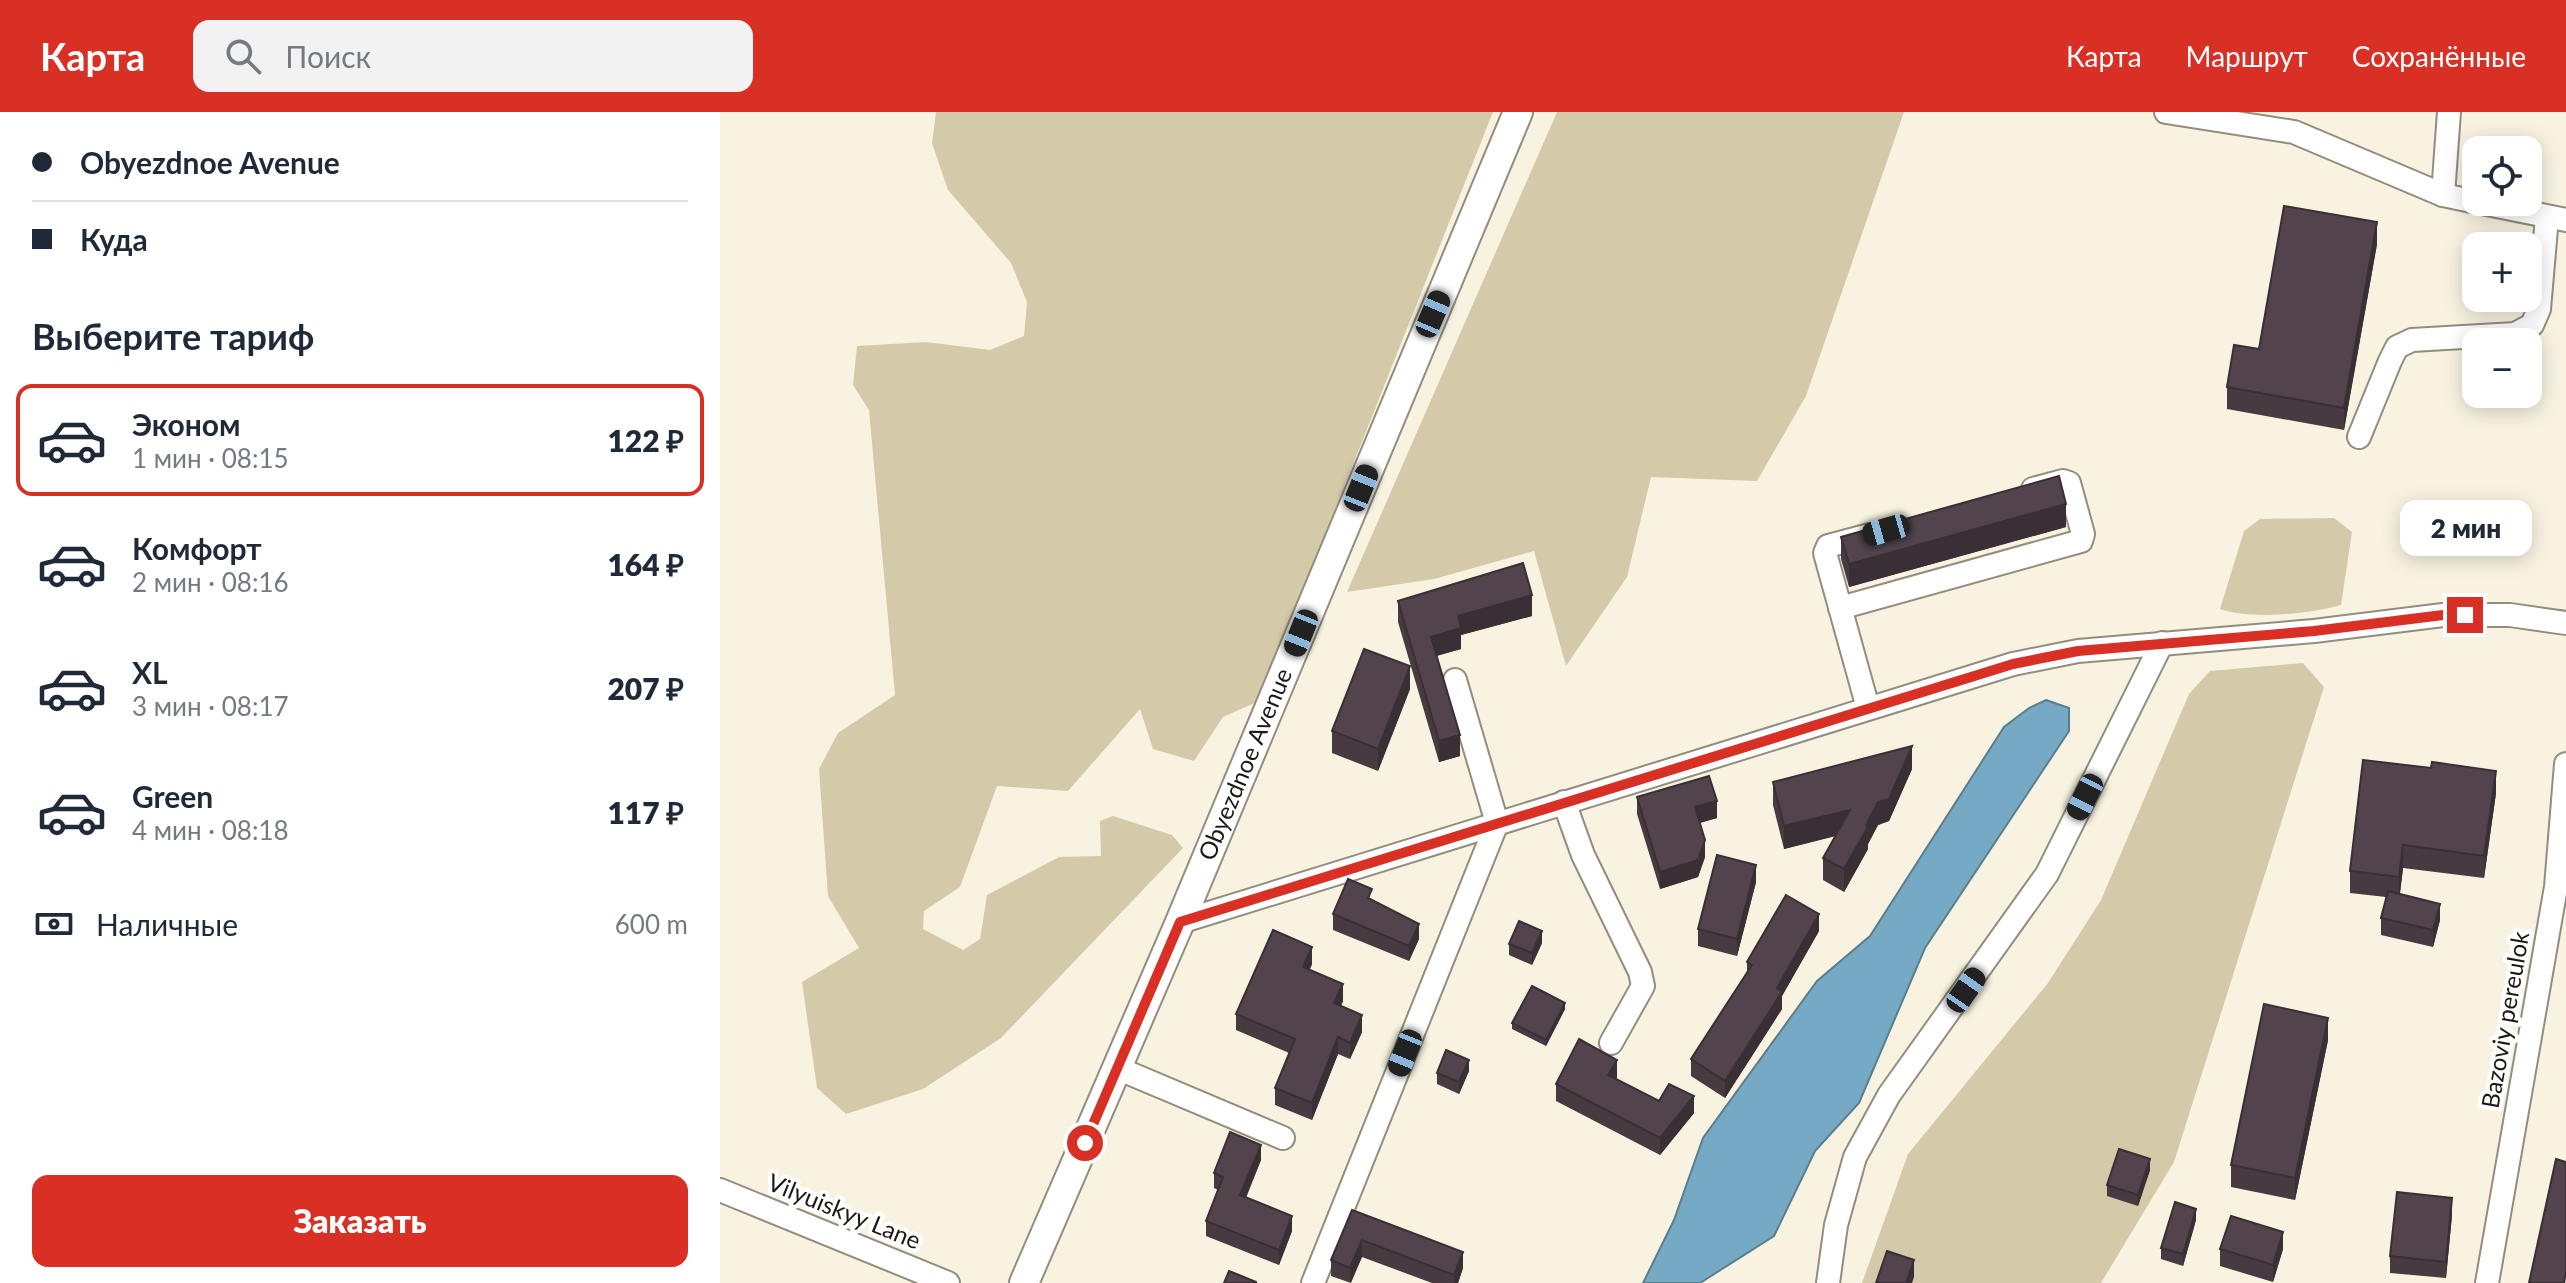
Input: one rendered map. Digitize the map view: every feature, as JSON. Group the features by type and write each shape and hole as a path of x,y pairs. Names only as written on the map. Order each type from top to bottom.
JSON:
{"main road":[{"name":"Obyezdnoe Avenue","path":"1024,1283 1180,922 1518,112"}],"street":[{"path":"2166,112 2290,122 2443,195 2462,199"},
{"path":"2443,195 2449,112"},
{"path":"2359,437 2397,347 2412,340 2515,334 2532,325 2539,309 2556,219"},
{"path":"1840,608 2081,541 2083,534 2069,483 2063,481 2018,493"},
{"path":"1868,708 1825,553 1828,546 1886,530"},
{"path":"1180,922 2013,664 2078,651 2314,631 2443,615 2510,615 2566,623"},
{"path":"1828,1283 1836,1225 1855,1157 1889,1095 2047,874 2162,643"},
{"path":"1313,1283 1497,823 1455,680"},
{"name":"Bazoviy pereulok","path":"2487,1283 2556,887 2566,764"},
{"path":"1564,802 1583,855 1640,972 1643,986 1611,1043"},
{"path":"1117,1068 1283,1138"},
{"name":"Vilyuiskyy Lane","path":"720,1190 948,1283"}],"shaded area":[{"path":"936,112 1493,112 1259,701 1223,717 1194,761 1153,749 1140,709 1068,791 997,786 960,887 924,911 923,929 963,950 980,939 987,895 1059,857 1101,856 1100,821 1113,816 1172,835 1183,848 1001,1038 923,1089 846,1114 817,1088 802,982 859,948 828,896 819,769 838,733 895,695 869,410 853,385 857,346 926,342 990,350 1024,336 1027,302 1011,263 948,190 932,143"},
{"path":"1557,112 1904,112 1806,396 1757,481 1651,477 1627,577 1566,666 1534,551 1434,579 1347,592"},
{"path":"2334,518 2352,532 2341,605 2280,614 2247,614 2220,609 2244,531 2260,519"},
{"path":"2303,663 2324,687 2174,1162 2101,1283 1862,1283 1908,1154 2048,983 2101,900 2189,694 2210,671"}],"water":[{"path":"2046,700 2069,708 2069,731 1925,948 1859,1103 1815,1151 1774,1236 1700,1283 1643,1283 1674,1220 1703,1138 1817,981 1870,936 2004,727 2029,708"}],"building":[{"path":"2284,206 2377,222 2344,408 2227,387 2234,345 2259,349"},
{"path":"2059,476 2066,504 1849,564 1841,537"},
{"path":"1523,563 1532,595 1458,616 1461,628 1431,637 1460,735 1439,741 1398,601"},
{"path":"1364,649 1410,666 1378,749 1332,731"},
{"path":"1912,746 1889,799 1878,802 1844,869 1823,858 1850,810 1784,826 1773,782"},
{"path":"2363,760 2431,768 2432,762 2496,771 2484,856 2403,845 2399,877 2350,871"},
{"path":"1709,776 1717,801 1695,807 1705,840 1698,860 1660,872 1637,797"},
{"path":"1717,855 1756,865 1737,939 1698,929"},
{"path":"1348,879 1372,889 1368,898 1419,924 1409,946 1333,914"},
{"path":"2388,891 2440,904 2433,930 2381,918"},
{"path":"1786,895 1819,914 1777,988 1782,992 1725,1081 1691,1059 1752,965 1747,962"},
{"path":"1519,921 1542,931 1532,953 1509,944"},
{"path":"1273,930 1312,947 1303,967 1343,984 1334,1003 1362,1015 1350,1043 1338,1037 1312,1103 1275,1088 1295,1039 1236,1014"},
{"path":"1532,986 1565,1003 1546,1040 1512,1023"},
{"path":"2264,1004 2328,1018 2295,1178 2231,1165"},
{"path":"1579,1039 1617,1060 1608,1075 1659,1101 1669,1084 1694,1096 1660,1138 1556,1084"},
{"path":"1446,1050 1469,1060 1459,1082 1437,1073"},
{"path":"1230,1132 1261,1145 1240,1195 1292,1216 1279,1250 1206,1221 1223,1177 1214,1173"},
{"path":"2119,1149 2150,1159 2138,1195 2107,1185"},
{"path":"2556,1159 2566,1162 2564,1283 2529,1283"},
{"path":"2397,1192 2452,1198 2446,1262 2390,1256"},
{"path":"2175,1202 2196,1209 2183,1254 2161,1248"},
{"path":"1352,1210 1463,1252 1454,1275 1362,1240 1350,1268 1331,1260"},
{"path":"2231,1216 2283,1232 2273,1265 2220,1249"},
{"path":"1887,1251 1914,1260 1906,1283 1876,1283"},
{"path":"1229,1271 1256,1282 1256,1283 1224,1283"}],"route":[{"path":"1085,1143 1180,922 2013,664 2078,651 2465,615"}]}
